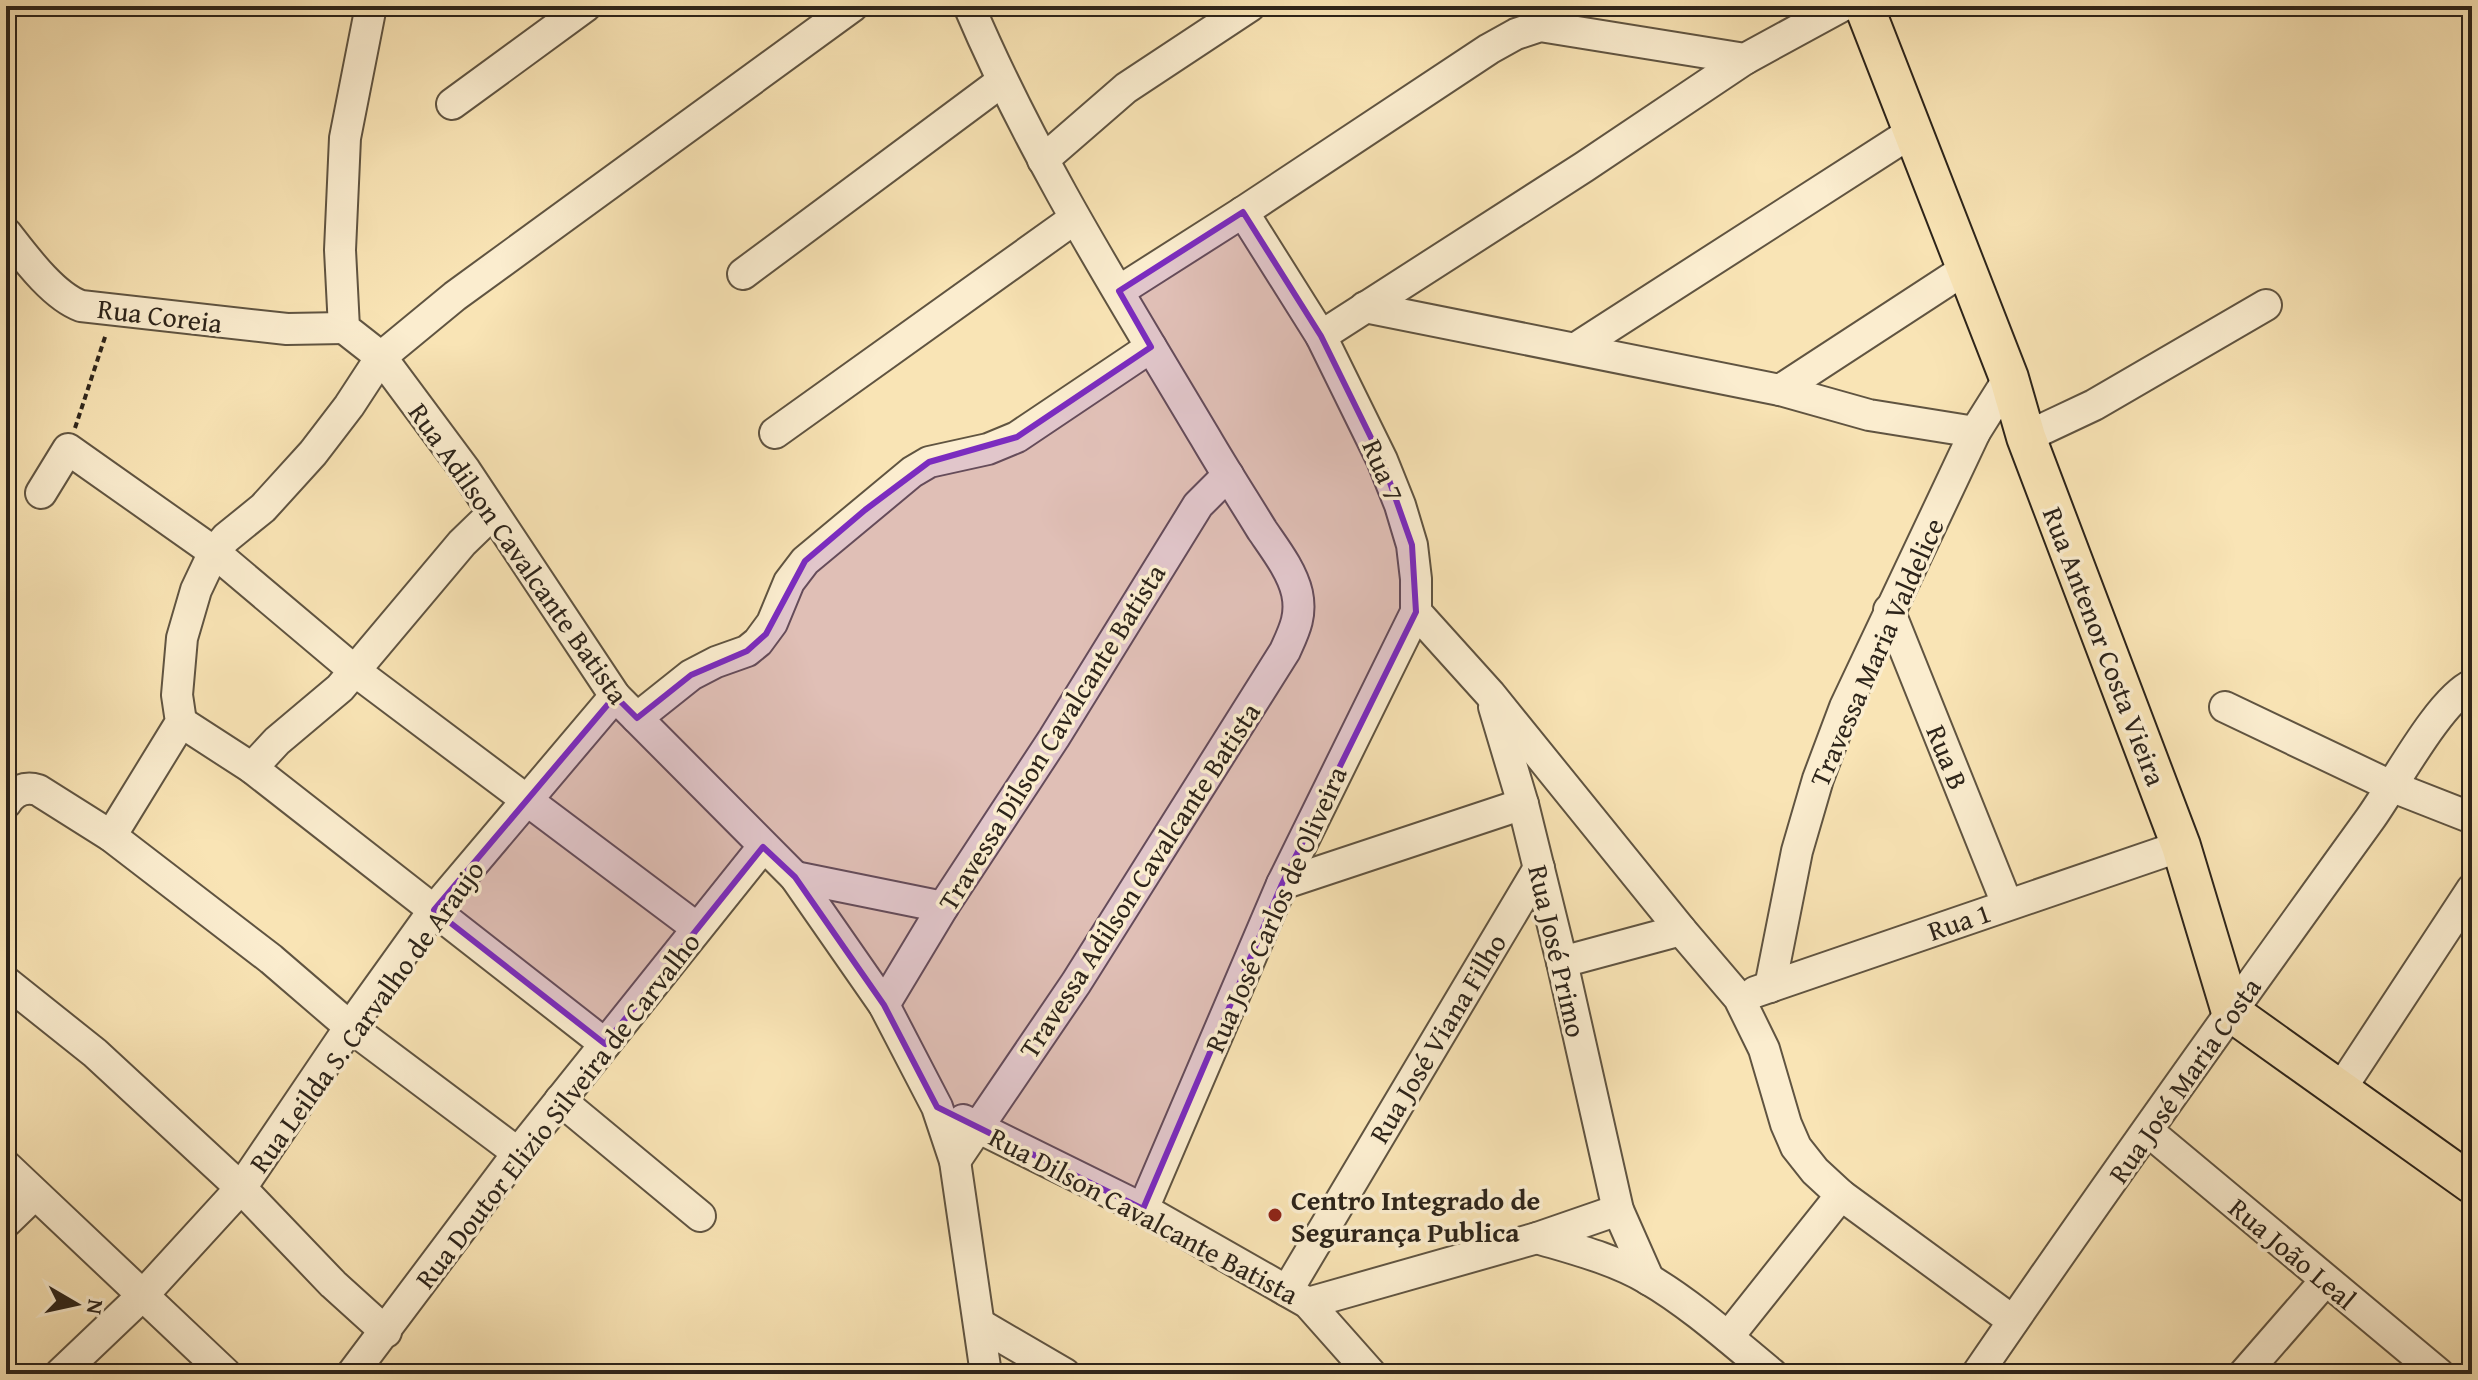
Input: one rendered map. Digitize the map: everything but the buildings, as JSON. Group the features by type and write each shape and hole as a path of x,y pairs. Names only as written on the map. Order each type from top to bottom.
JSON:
{"main road":[{"name":"Rua Antenor Costa Vieira","path":"1864,6 2009,378 2026,437 2181,846 2231,1012"},
{"path":"2231,1012 2472,1184"}],"street":[{"path":"344,328 340,250 345,138 371,6"},
{"path":"452,104 586,6"},
{"path":"111,836 181,722 177,695 182,638 196,590 214,552 263,508 313,453 381,357 455,296 853,6"},
{"path":"969,6 1001,82 1074,219 1228,475"},
{"path":"1043,160 1126,88 1250,6"},
{"path":"1321,336 1745,59 1842,6"},
{"path":"1119,291 1541,16 1745,59"},
{"path":"743,274 1001,82"},
{"path":"1576,348 1912,132"},
{"name":"Rua 7","path":"1243,212 1321,336 1382,460 1412,545 1416,612"},
{"path":"775,433 1074,219"},
{"name":"Rua Coreia","path":"6,233 64,297 81,306 287,329 344,328"},
{"path":"1780,390 1967,268"},
{"path":"2026,437 2094,405 2266,305"},
{"path":"1365,307 1780,390 1869,415 1975,432"},
{"name":"Rua Adilson Cavalcante Batista","path":"344,328 381,357 465,470 615,696 795,877 884,1005 937,1107 955,1161 986,1374"},
{"path":"637,718 691,675 747,651 758,642 772,623 789,582 805,561 912,472 929,462 988,449 1017,437 1151,347"},
{"name":"Travessa Maria Valdelice","path":"1770,987 1797,851 1818,779 1845,707 1975,432 2009,378"},
{"path":"41,493 68,449 214,552 355,671 697,928"},
{"name":"Travessa Adilson Cavalcante Batista","path":"955,1161 1076,983 1285,651 1298,623 1297,591 1283,562 1228,475"},
{"name":"Travessa Dilson Cavalcante Batista","path":"884,1005 1198,505 1228,475"},
{"path":"252,768 277,741 325,703 462,543 493,513"},
{"name":"Rua B","path":"1889,610 2007,904"},
{"path":"1416,612 1490,694 1739,998 1764,1049 1796,1147 1815,1171 1841,1195 2013,1321"},
{"name":"Rua José Carlos de Oliveira","path":"1143,1209 1282,884 1416,612"},
{"name":"Rua José Maria Costa","path":"1977,1374 2393,787 2450,701 2472,685"},
{"name":"Rua José Primo","path":"1490,694 1539,868 1618,1210 1649,1280"},
{"name":"Rua Leilda S. Carvalho de Araujo","path":"60,1374 143,1295 241,1188 434,910 615,696"},
{"path":"2225,707 2393,787 2472,818"},
{"path":"181,722 252,768 605,1044"},
{"path":"6,803 20,790 38,790 111,836 271,959 350,1027 518,1153"},
{"path":"1282,884 1523,804"},
{"name":"Rua 1","path":"1739,998 2181,846"},
{"name":"Rua Doutor Elizio Silveira de Carvalho","path":"352,1374 518,1153 763,847"},
{"name":"Rua José Viana Filho","path":"1297,1297 1539,868"},
{"path":"795,877 943,907"},
{"path":"2340,1090 2472,889"},
{"path":"1562,962 1681,930"},
{"path":"6,982 95,1053 241,1188 333,1284 386,1332"},
{"path":"560,1100 700,1216"},
{"name":"Rua Dilson Cavalcante Batista","path":"937,1107 1143,1209 1297,1297 1371,1374"},
{"name":"Rua João Leal","path":"2148,1131 2431,1372"},
{"path":"6,1166 226,1374"},
{"path":"6,1222 35,1194"},
{"path":"1728,1337 1841,1195"},
{"path":"1297,1297 1537,1238 1618,1210"},
{"path":"1537,1238 1595,1256 1649,1280 1728,1337 1772,1374"},
{"path":"2244,1374 2325,1281"},
{"path":"981,1325 1065,1374"}],"path":[{"path":"68,449 114,310"}],"highlighted area":[{"path":"1243,212 1321,336 1382,460 1412,545 1416,612 1282,884 1143,1209 937,1107 884,1005 795,877 763,847 605,1044 434,910 615,696 637,718 691,675 747,651 766,634 805,561 865,510 929,462 1017,437 1151,347 1119,291"}],"place":[{"name":"Centro Integrado de Segurança Publica","path":"1275,1215"}]}
